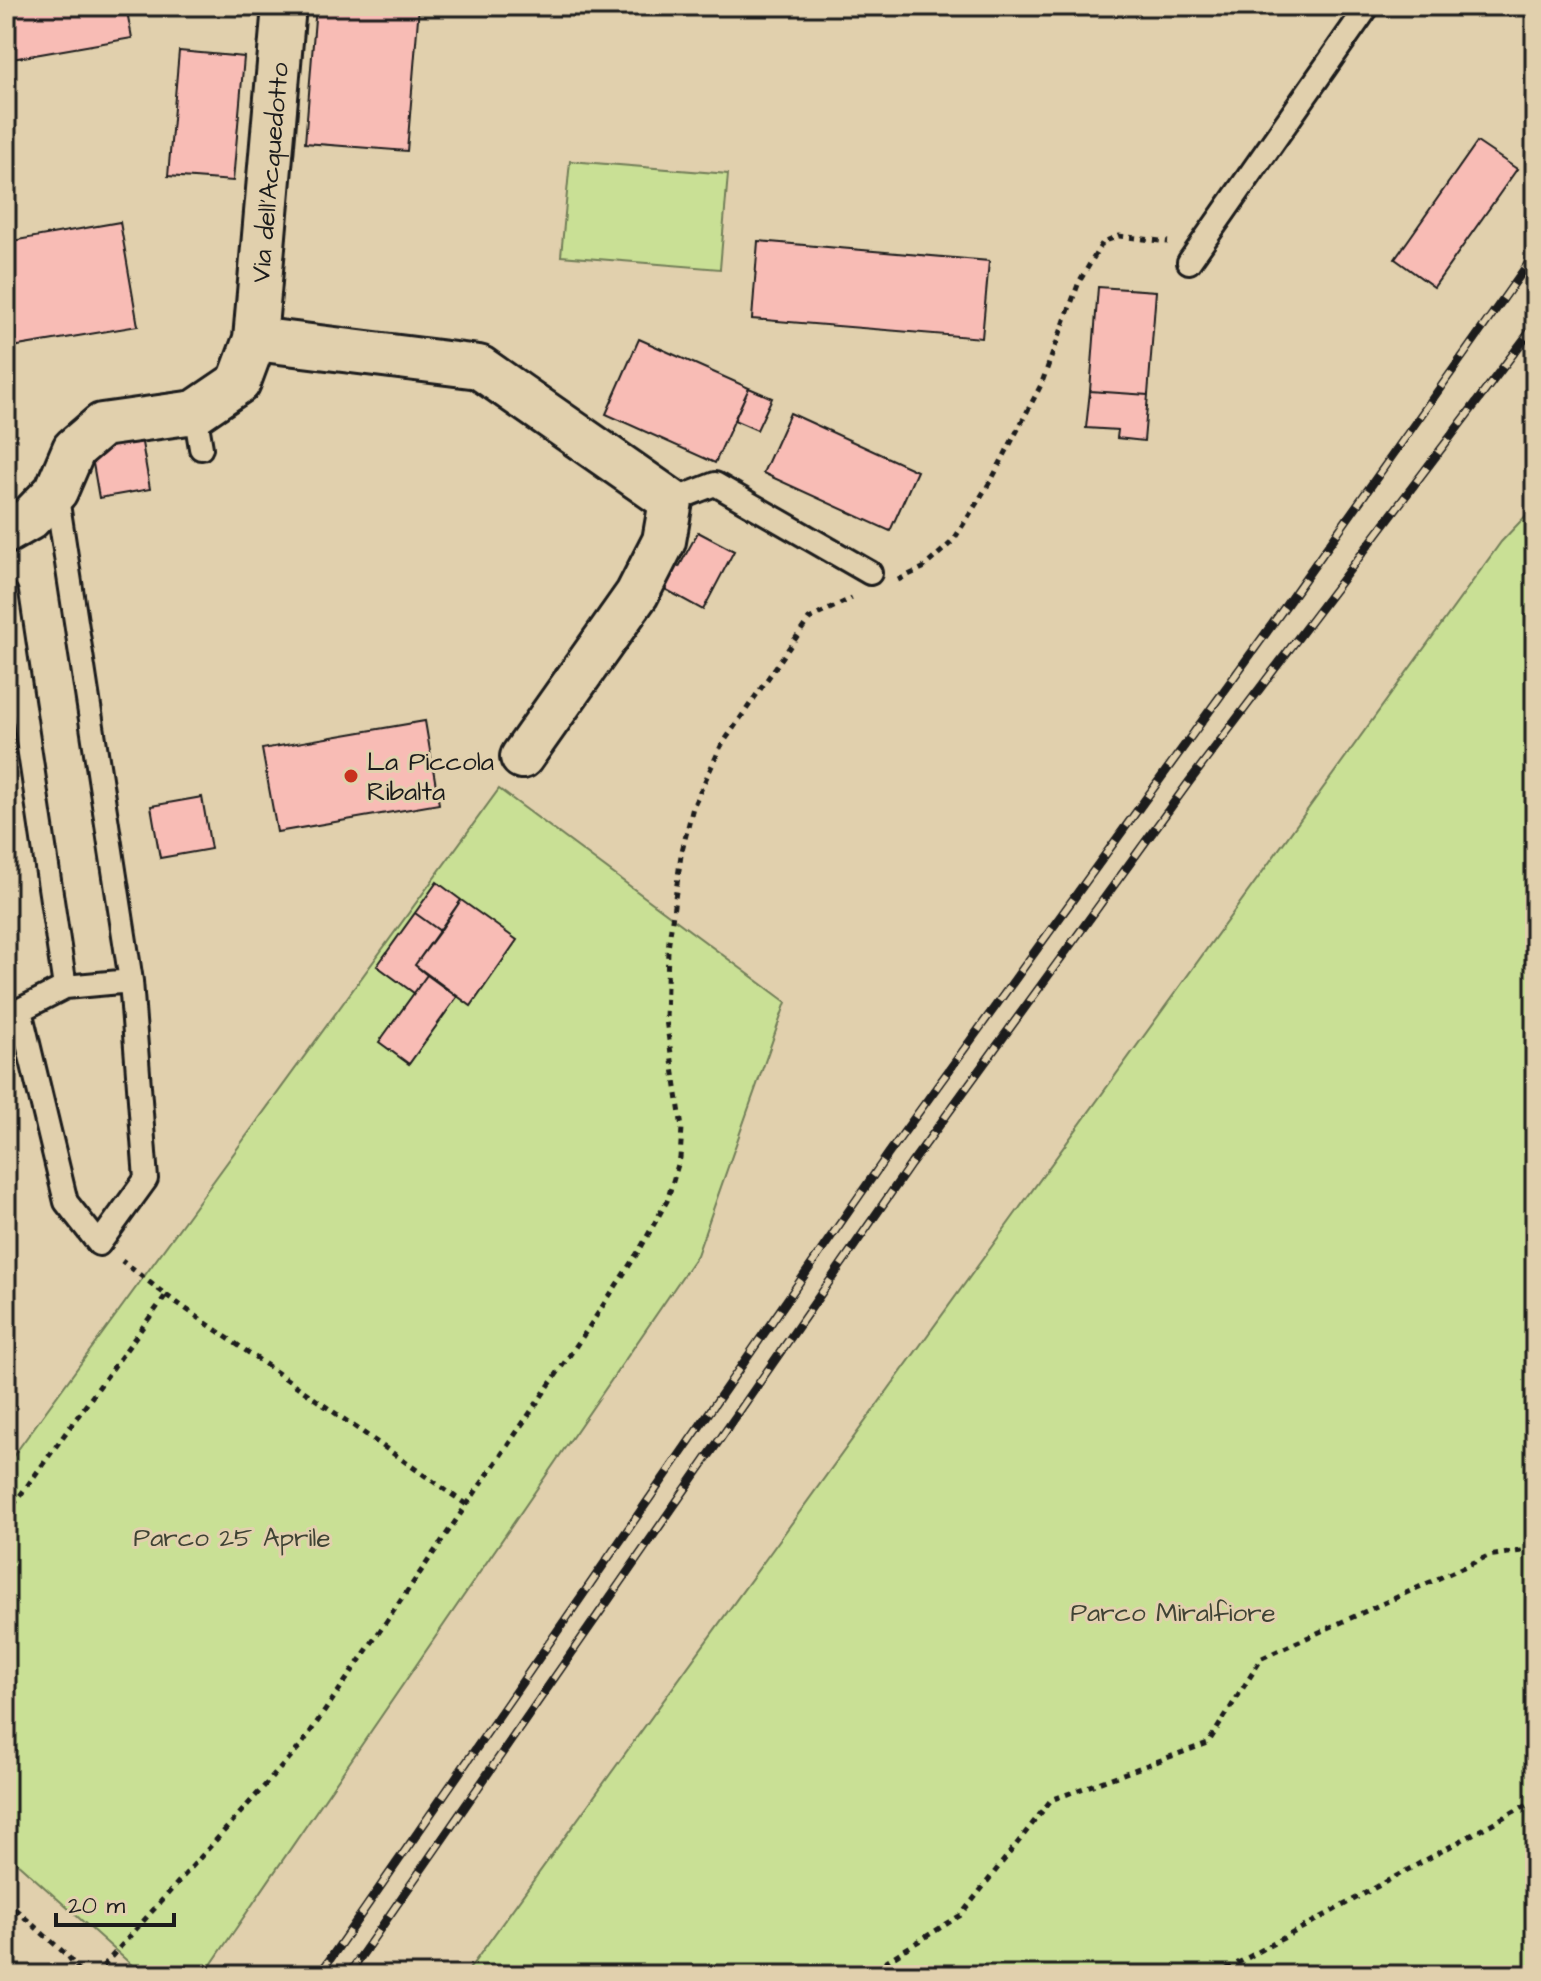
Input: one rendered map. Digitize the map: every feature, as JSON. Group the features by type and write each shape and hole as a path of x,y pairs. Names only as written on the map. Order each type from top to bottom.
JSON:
{"street":[{"name":"Via dell'Acquedotto","path":"6,532 29,519 56,491 74,449 102,425 198,430 239,382 255,339 284,6"},
{"path":"255,339 479,367 671,501 664,541 637,594 522,757"}],"lane":[{"path":"1189,262 1368,6"},
{"path":"671,501 715,484 880,578"},
{"path":"56,491 131,981 146,1179 99,1244 66,1202 20,1010 65,987 131,981"},
{"path":"6,593 65,987"}],"path":[{"path":"880,578 923,568 953,541 993,477 1041,385 1079,282 1103,242 1119,236"},
{"path":"95,1975 302,1744 640,1249 667,1201 680,1158 682,1128 666,1020 668,949 681,855 693,807 721,746 809,619 856,597"},
{"path":"99,1244 166,1295 467,1505"},
{"path":"6,1515 166,1295"},
{"path":"864,1975 961,1915 1051,1800 1208,1743 1262,1658 1488,1556 1535,1549"},
{"path":"1216,1975 1535,1800"},
{"path":"6,1901 68,1956 81,1975"}],"green space":[{"path":"570,161 728,174 720,269 561,256"},
{"name":"Parco Miralfiore","path":"1535,506 1535,1975 465,1975 1501,542"},
{"name":"Parco 25 Aprile","path":"499,789 786,1002 697,1255 204,1975 143,1975 6,1853 6,1466"}],"building":[{"path":"6,6 126,6 132,38 6,60"},
{"path":"316,6 419,6 407,151 305,143"},
{"path":"179,51 244,57 233,181 168,176"},
{"path":"1477,142 1517,169 1434,287 1395,259"},
{"path":"120,222 138,326 6,348 6,242"},
{"path":"758,241 989,261 982,338 752,319"},
{"path":"1098,287 1156,291 1148,395 1090,391"},
{"path":"639,339 749,388 715,463 606,414"},
{"path":"749,388 772,398 757,430 734,420"},
{"path":"1090,391 1148,395 1144,441 1117,438 1118,430 1086,428"},
{"path":"790,413 917,471 890,531 763,473"},
{"path":"141,437 150,489 99,498 90,446"},
{"path":"698,532 734,551 703,610 663,588 675,565 679,567"},
{"name":"La Piccola Ribalta","path":"425,721 439,804 277,832 262,749"},
{"path":"202,797 211,849 160,858 151,806"},
{"path":"437,882 461,900 440,931 415,913"},
{"path":"461,900 517,940 471,1006 415,965"},
{"path":"415,913 440,931 415,965 427,975 414,993 377,966"},
{"path":"427,975 457,997 409,1064 379,1042"}],"railway":[{"path":"319,1975 889,1153 1287,604 1535,254"},
{"path":"348,1975 911,1164 1189,782 1535,325"}],"place":[{"name":"La Piccola Ribalta","path":"351,776"}]}
